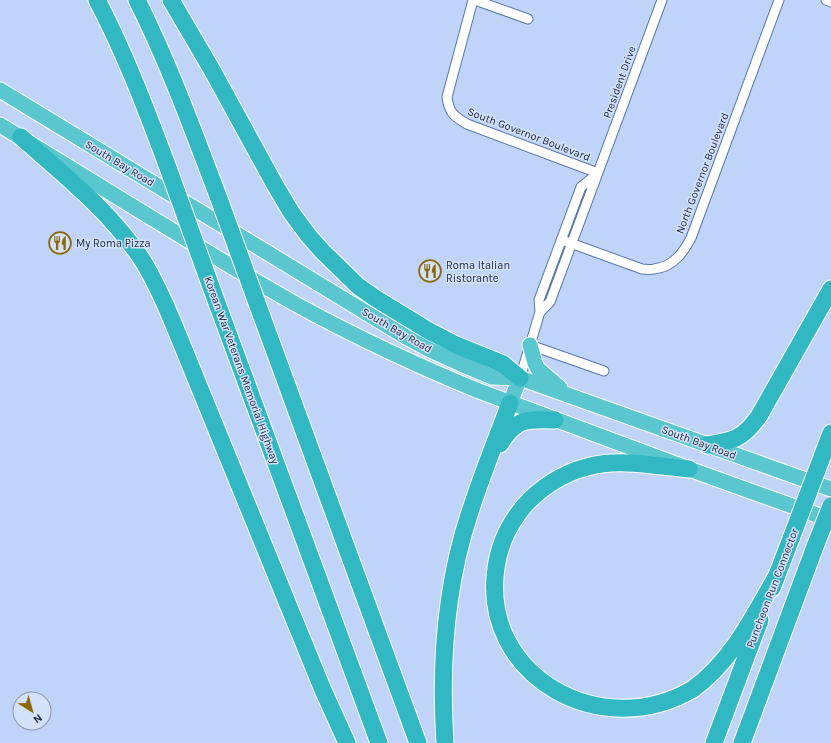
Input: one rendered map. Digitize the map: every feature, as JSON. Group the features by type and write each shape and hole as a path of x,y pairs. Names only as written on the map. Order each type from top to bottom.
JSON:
{"highway":[{"name":"Korean War Veterans Memorial Highway","path":"97,0 114,32 151,122 379,743"},
{"path":"137,0 186,109 418,743"},
{"path":"171,0 291,212 323,252 358,286 375,298 429,331 456,345 503,364 520,378 469,515 459,551 449,603 444,650 443,698 445,743"},
{"name":"South Bay Road","path":"0,90 430,350 492,377 520,378 831,489"},
{"name":"South Bay Road","path":"0,125 220,260 302,307 406,360 448,379 555,420 831,520"},
{"path":"20,138 76,184 97,204 128,240 153,279 174,325 323,690 347,743"},
{"path":"707,445 733,440 740,437 753,426 831,289"},
{"path":"530,345 538,369 569,395"},
{"path":"486,467 506,434 516,425 529,420 555,420"},
{"name":"Puncheon Run Connector","path":"714,743 831,433"},
{"path":"689,469 624,463 600,464 586,467 557,479 531,499 518,513 508,529 497,559 494,588 495,606 502,631 516,658 539,683 562,699 576,705 591,710 619,713 637,712 651,709 667,704 693,690 705,680 719,665 743,634 776,577"},
{"path":"742,743 831,506"}],"street":[{"path":"474,0 528,19"},
{"name":"South Governor Boulevard","path":"474,0 447,97 448,106 452,113 466,124 598,173"},
{"name":"President Drive","path":"540,312 550,302 662,0"},
{"name":"North Governor Boulevard","path":"562,240 642,269 654,270 665,267 680,256 691,238 779,0"},
{"path":"826,0 831,2"},
{"name":"President Drive","path":"520,378 540,312 539,300 581,187 598,173"},
{"path":"530,345 604,371"}],"place":[{"name":"My Roma Pizza","path":"60,243"},
{"name":"Roma Italian Ristorante","path":"430,271"}]}
